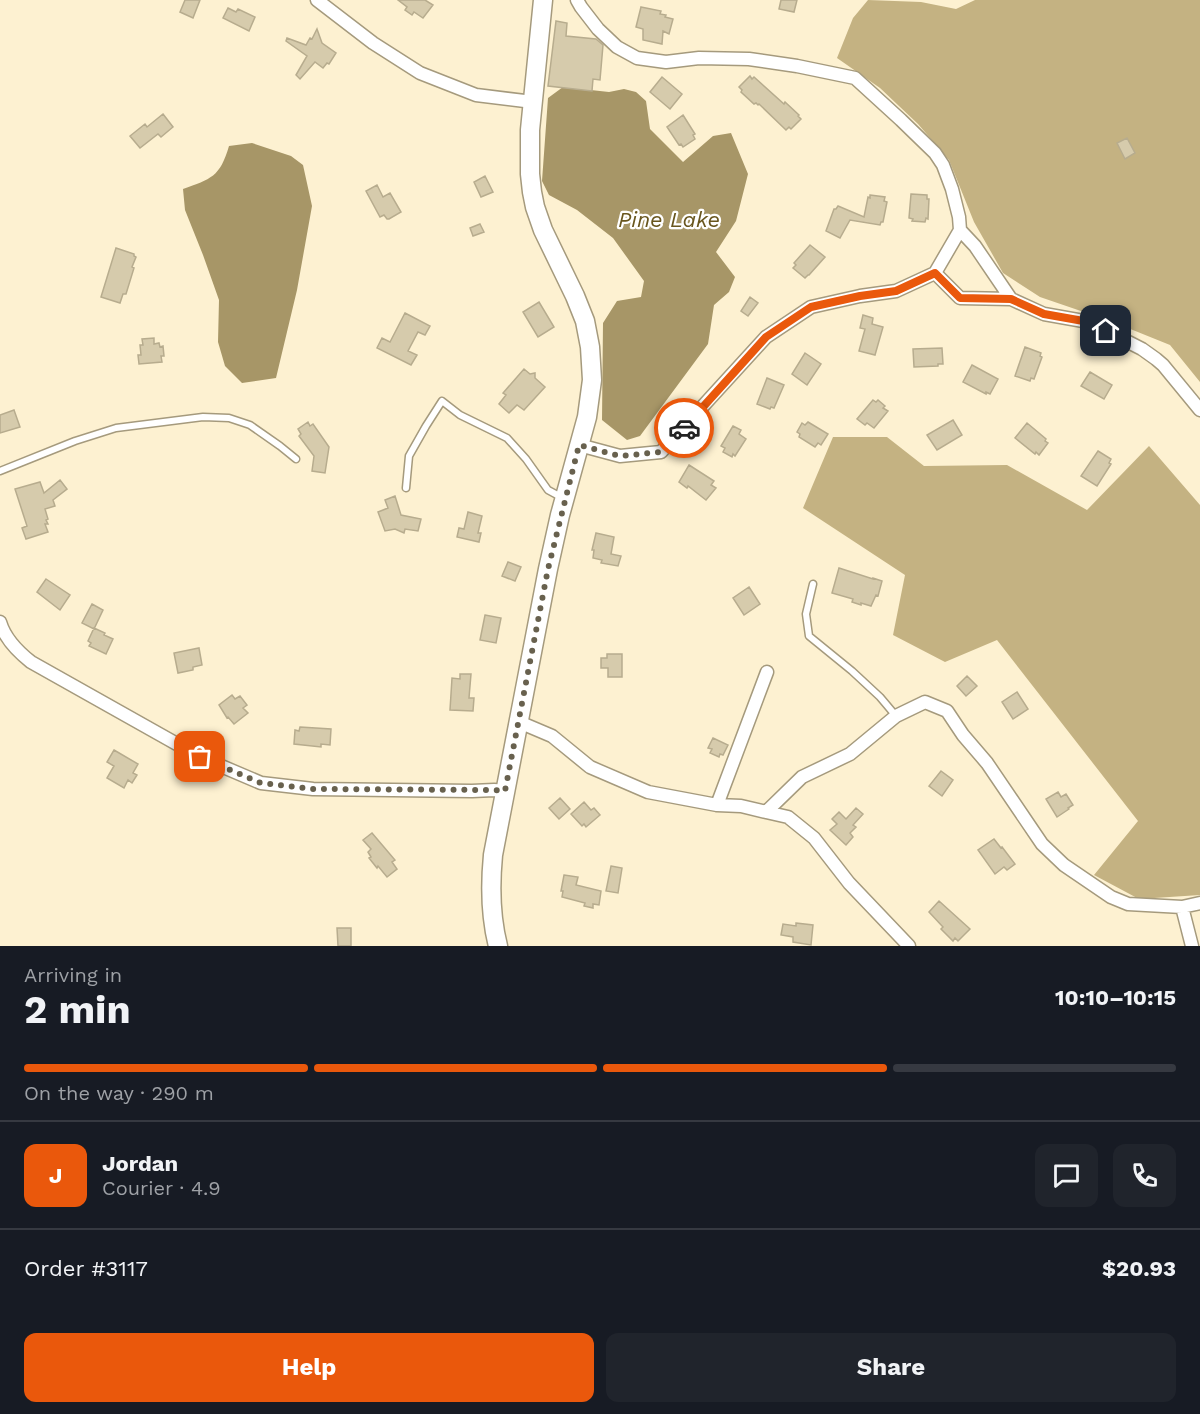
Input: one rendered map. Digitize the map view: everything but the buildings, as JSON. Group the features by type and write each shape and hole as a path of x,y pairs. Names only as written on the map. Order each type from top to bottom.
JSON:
{"street":[{"path":"316,0 373,43 420,73 476,95 533,102"},
{"path":"498,946 492,920 490,888 493,855 548,569 587,417 592,380 590,346 585,321 543,230 535,207 530,174 530,130 543,0"},
{"path":"577,0 598,29 617,47 637,58 666,62 699,58 749,59 855,78 923,141 939,159 952,189 960,230 935,273 896,291 811,307 766,337 661,452 620,456 579,445"},
{"path":"960,230 975,246 1011,299"},
{"path":"935,273 960,298 1011,299 1044,314 1089,322 1142,349 1163,365 1200,410"},
{"path":"0,622 18,652 31,662 200,757 261,783 313,789 505,791"},
{"path":"717,805 767,672"},
{"path":"766,812 802,777 850,754 896,716 925,702 947,711 963,735 987,763 1042,844 1064,866 1111,897 1128,904 1182,907 1200,903"},
{"path":"519,722 552,736 590,767 648,792 717,805 741,806 788,817 814,838 849,883 909,946"},
{"path":"1182,907 1192,946"}],"lane":[{"path":"406,488 409,456 442,401 460,415 507,438 526,459 548,490 565,498"},
{"path":"0,471 75,441 116,428 202,417 229,418 250,425 296,459"},
{"path":"813,584 806,614 809,636 852,671 880,697 896,716"}],"shaded area":[{"path":"868,0 921,2 956,9 975,0 1200,0 1200,382 1170,345 1113,322 1040,297 1003,273 974,222 949,160 918,124 880,88 837,58 853,18"},
{"path":"833,437 887,437 924,466 1007,465 1087,510 1149,446 1200,505 1200,895 1139,899 1094,875 1138,821 997,640 945,662 893,635 905,575 803,508"}],"water":[{"name":"Pine Lake","path":"563,87 609,92 624,89 636,92 646,101 650,129 683,162 713,136 731,133 748,174 736,221 716,252 735,277 729,292 714,305 708,344 640,436 627,440 602,420 603,323 617,301 641,297 644,281 613,238 577,210 549,195 542,181 548,98"},
{"path":"252,143 291,156 303,165 312,206 297,290 276,378 242,383 225,366 218,342 219,300 185,210 183,189 207,179 218,171 229,146"}],"way so far":[{"path":"200,757 261,783 313,789 505,791 548,569 579,445 620,456 661,452 684,428"}],"route":[{"path":"684,428 766,337 811,307 896,291 935,273 960,298 1011,299 1044,314 1089,322 1106,331"}]}
